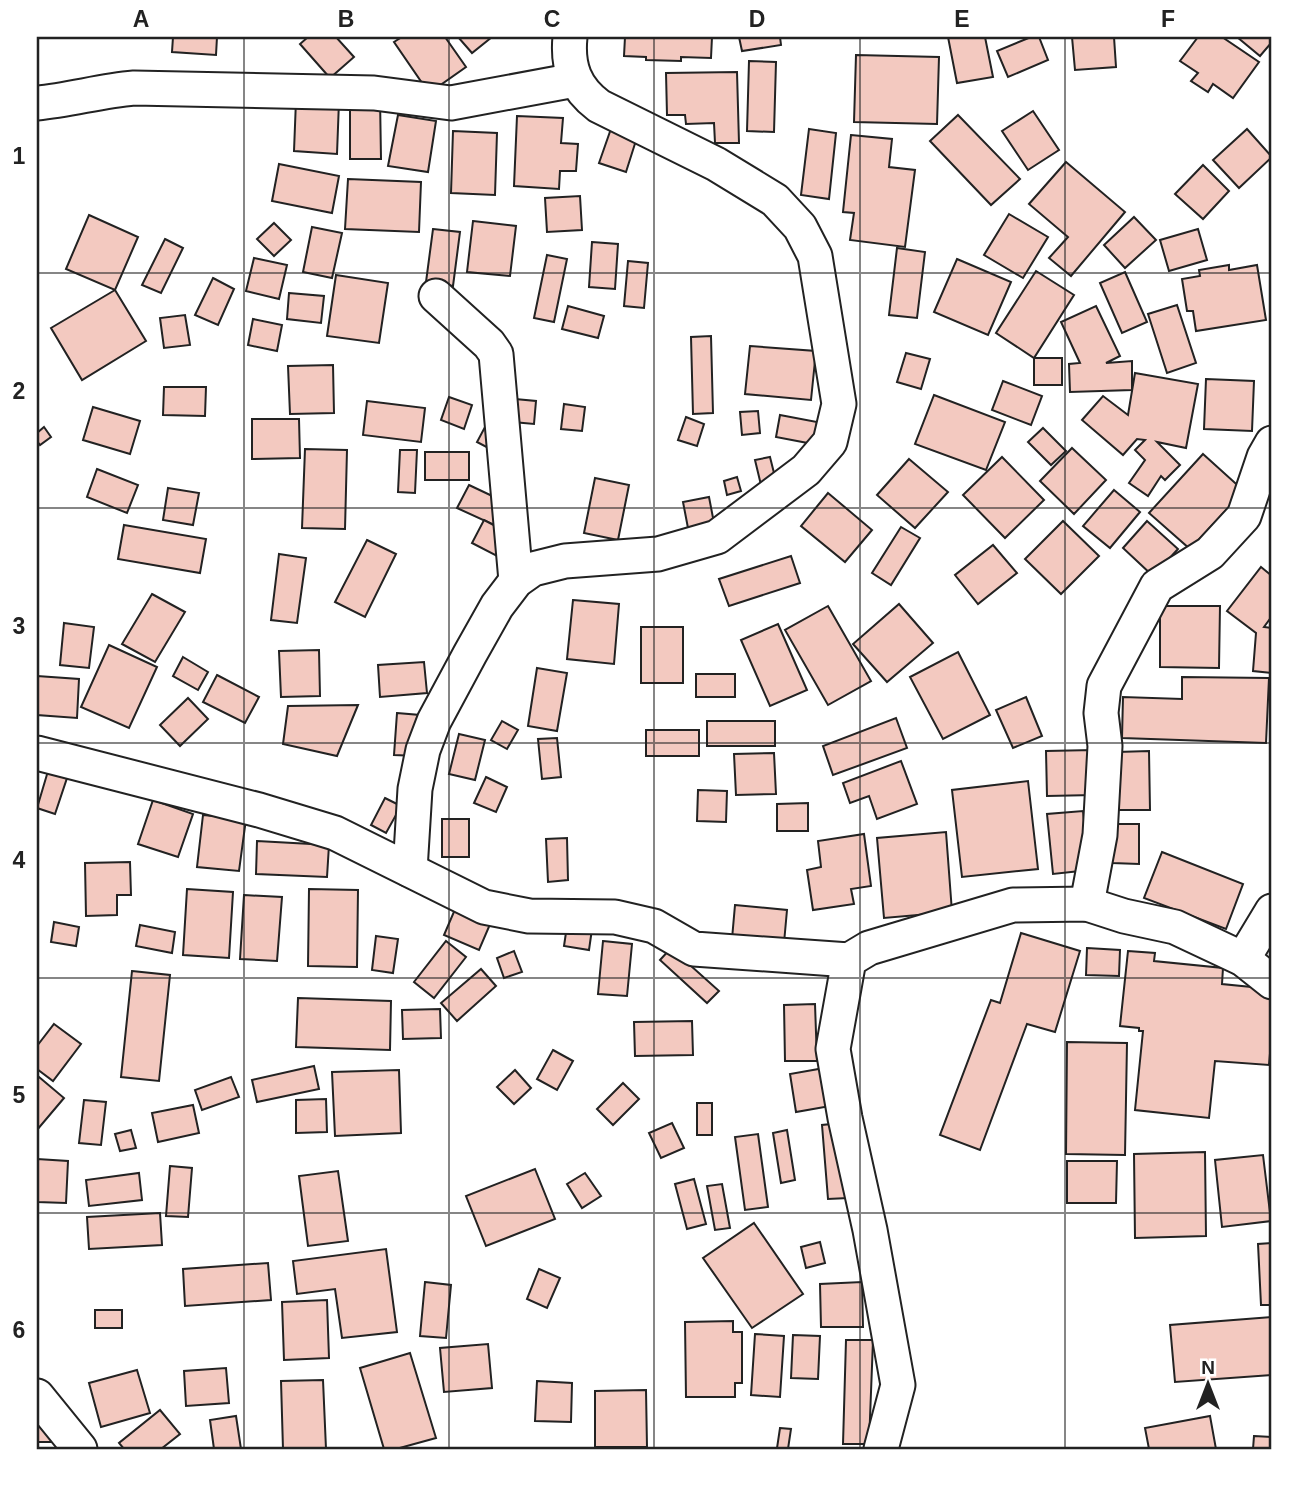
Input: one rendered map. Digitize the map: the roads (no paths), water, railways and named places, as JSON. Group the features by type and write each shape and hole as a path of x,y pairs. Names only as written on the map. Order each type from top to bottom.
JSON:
{"street":[{"path":"410,870 415,789 423,750 470,654 497,606 516,581 533,569 565,561 658,554 717,537 806,470 830,442 839,404 814,256 800,227 775,200 716,164 599,106 585,95 575,80 569,62 570,37"},
{"path":"37,103 60,101 99,91 134,88 374,93 451,103 575,80"},
{"path":"436,296 489,344 496,354 516,581"},
{"path":"1087,904 1100,835 1105,746 1101,713 1104,686 1157,586 1210,553 1244,516 1264,457 1272,443"},
{"path":"37,753 259,810 335,833 484,907 528,916 614,917 654,926 694,949 849,960 869,948 1013,905 1087,904 1124,916 1175,926 1242,959 1272,982"},
{"path":"1242,959 1272,911"},
{"path":"849,960 833,1049 898,1385 881,1449"},
{"path":"37,1396 80,1449"}]}
